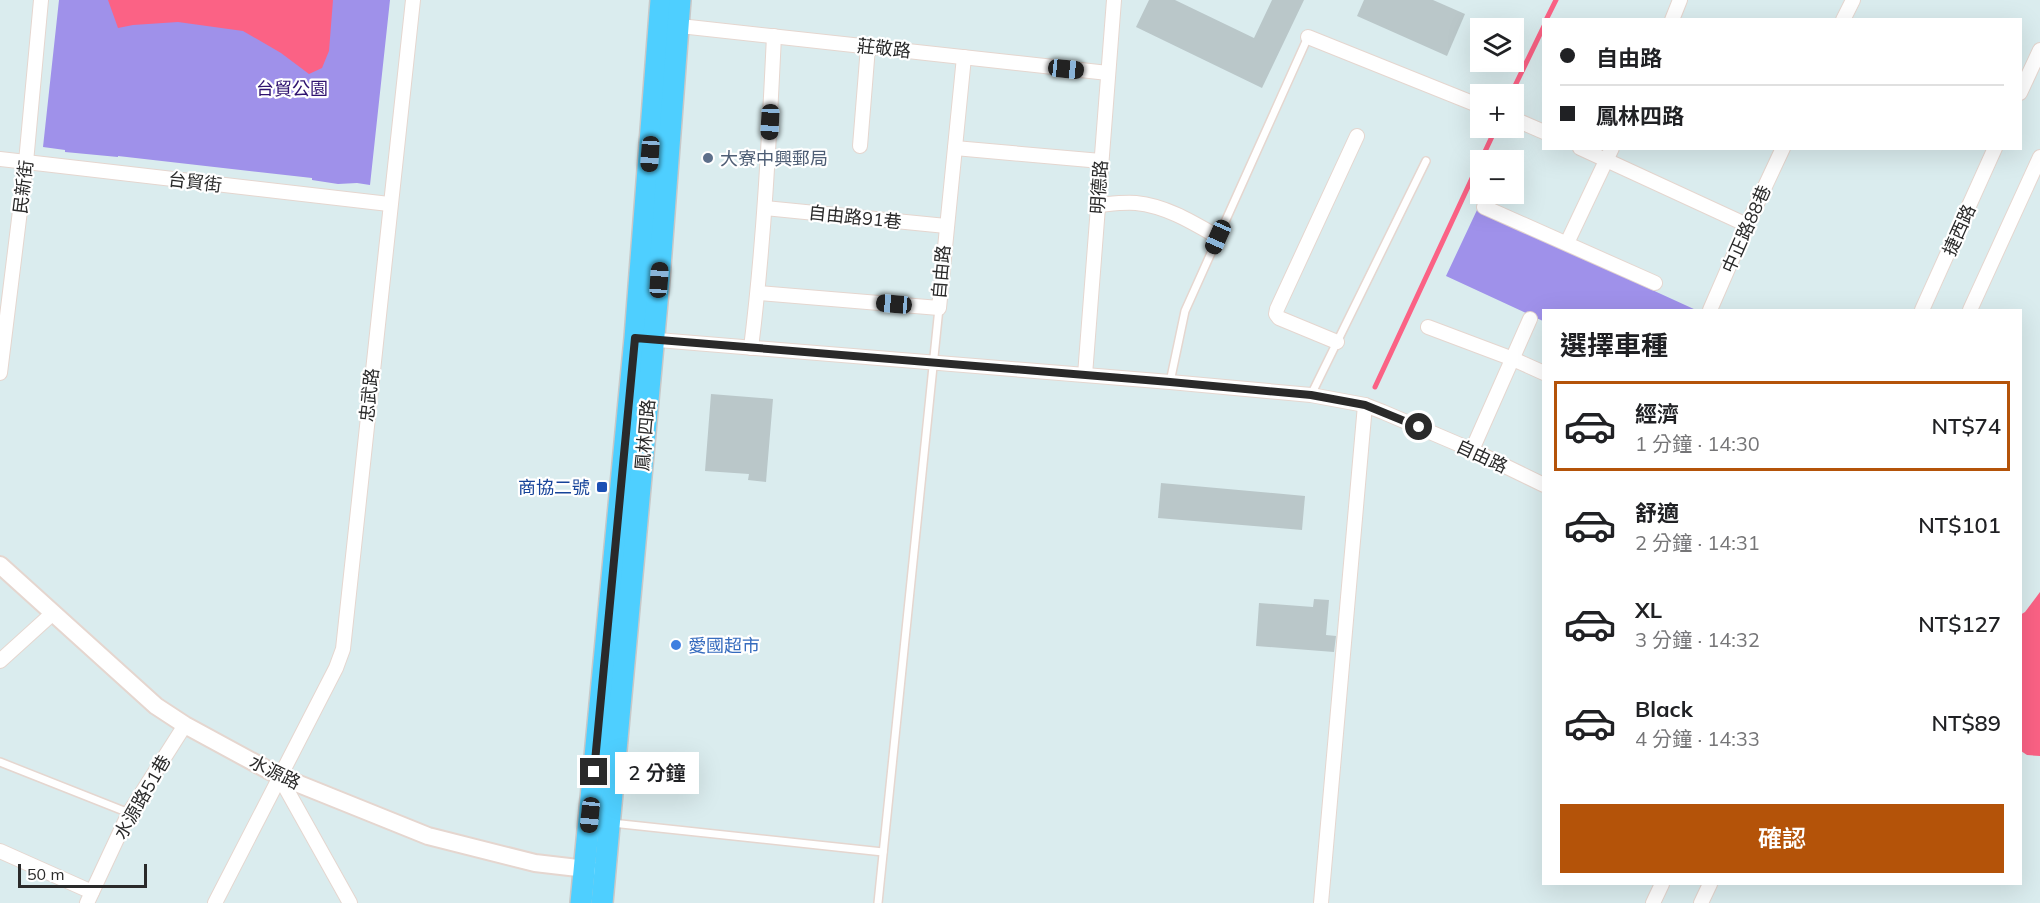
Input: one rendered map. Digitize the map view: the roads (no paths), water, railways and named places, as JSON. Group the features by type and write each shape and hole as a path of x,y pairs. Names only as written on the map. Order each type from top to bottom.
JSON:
{"main road":[{"name":"鳳林四路","path":"661,0 669,25"},
{"name":"鳳林四路","path":"595,870 609,822 669,25 680,0"},
{"name":"鳳林四路","path":"595,870 644,339"},
{"path":"581,903 595,870"},
{"path":"595,870 602,903"}],"street":[{"name":"民新街","path":"0,373 26,162 41,0"},
{"name":"忠武路","path":"215,903 336,668 343,649 412,0"},
{"name":"明德路","path":"1085,375 1114,0"},
{"path":"1673,18 1680,0"},
{"path":"1844,18 1852,0"},
{"name":"莊敬路","path":"669,25 1108,73"},
{"path":"752,348 765,208 774,36"},
{"path":"1308,37 1470,102"},
{"path":"860,146 868,47"},
{"path":"2022,89 2040,50"},
{"name":"自由路","path":"758,292 939,308 964,57"},
{"path":"1524,123 1542,131"},
{"path":"1337,342 1279,318 1276,314 1357,136"},
{"path":"955,148 1101,161"},
{"path":"1590,150 1609,154 1747,225"},
{"name":"中正路88巷","path":"1710,309 1782,150"},
{"name":"捷西路","path":"1922,309 1994,150"},
{"path":"1568,243 1609,154"},
{"path":"1970,309 2040,157"},
{"name":"台貿街","path":"0,159 390,204"},
{"path":"1098,205 1133,203 1174,212 1218,237"},
{"path":"1484,207 1655,283"},
{"name":"自由路91巷","path":"765,208 946,226"},
{"path":"1472,450 1530,319"},
{"path":"1428,327 1542,372"},
{"name":"自由路","path":"644,339 1311,395 1365,405 1472,450 1542,484"},
{"path":"1321,903 1365,405"},
{"name":"水源路","path":"0,566 156,706 185,725 279,776 428,836 535,863 595,870"},
{"path":"0,661 53,613"},
{"name":"水源路51巷","path":"89,898 129,813 185,725"},
{"path":"279,776 350,903"},
{"path":"0,851 89,898"},
{"path":"1653,903 1662,885"},
{"path":"1701,903 1710,885"}],"lane":[{"path":"1170,382 1185,311 1308,37"},
{"path":"1311,395 1425,161"},
{"path":"878,903 939,308"},
{"path":"0,762 129,813"},
{"path":"609,822 883,852"}],"waterway":[{"path":"1547,18 1556,0"},
{"path":"1516,84 1542,30"},
{"path":"1486,150 1491,138"},
{"path":"1375,387 1470,183"}],"place":[{"name":"大寮中興郵局","path":"708,158"},
{"name":"商協二號","path":"602,487"},
{"name":"愛國超市","path":"676,645"}],"park label":[{"name":"台貿公園","path":"292,88"}]}
